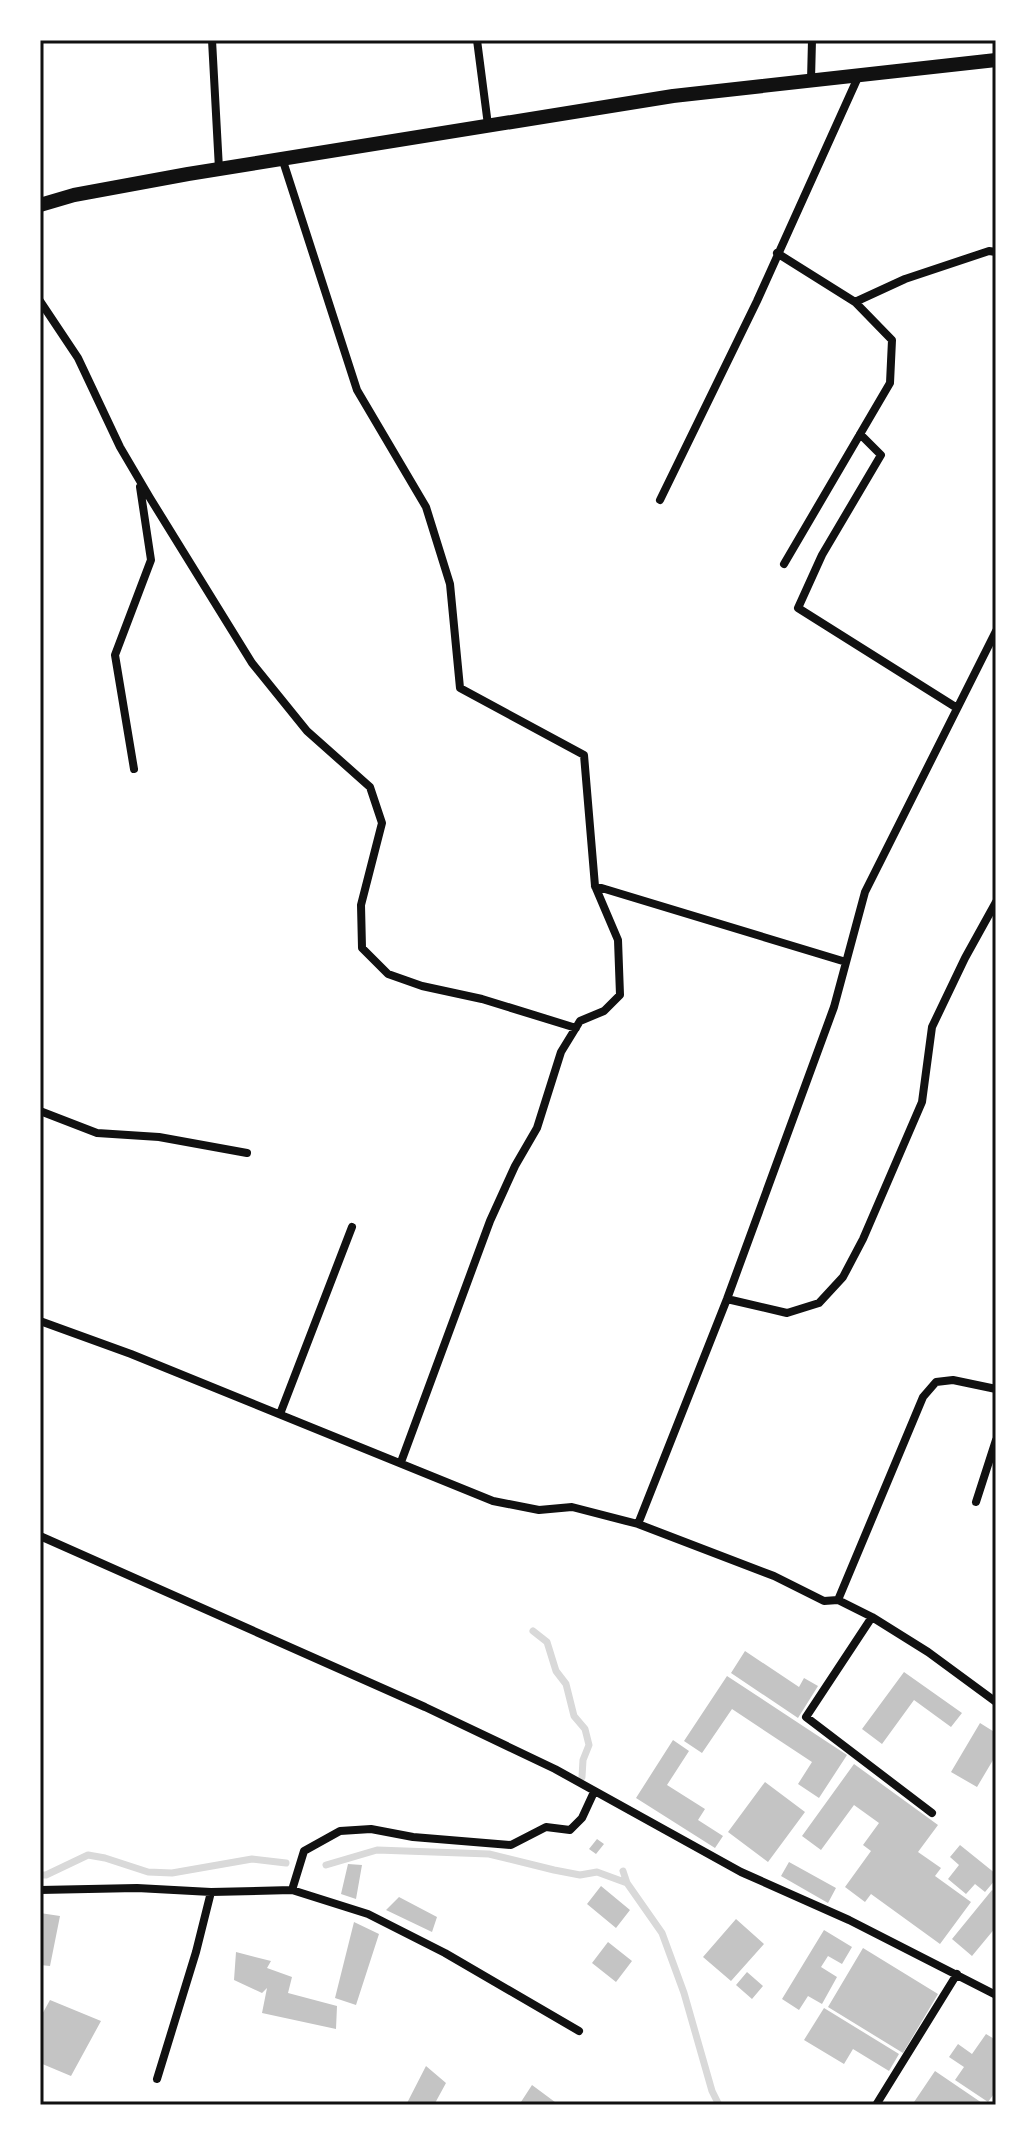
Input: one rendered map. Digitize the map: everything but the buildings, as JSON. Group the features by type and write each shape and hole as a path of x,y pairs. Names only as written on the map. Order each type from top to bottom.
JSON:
{"street":[{"path":"212,40 219,169"},
{"path":"477,40 488,125"},
{"path":"811,80 812,40"},
{"path":"40,205 74,195 282,158 673,96 996,60"},
{"path":"660,500 757,301 859,74"},
{"path":"282,158 357,390 426,507 450,584 460,688 584,755 595,886 618,940 620,995 604,1011 580,1021 561,1052 537,1128 515,1166 490,1221 401,1462"},
{"path":"855,302 905,279 989,251 996,252"},
{"path":"777,253 855,302 892,340 890,383 784,564"},
{"path":"40,301 78,358 139,480 252,663 307,731 370,787 382,823 361,905 362,948 388,974 576,1028"},
{"path":"860,434 881,455 822,555 798,608 957,708"},
{"path":"134,769 115,655 151,560 139,480"},
{"path":"638,1524 727,1299 834,1007 865,892 996,631"},
{"path":"595,886 846,962"},
{"path":"727,1299 787,1313 819,1303 843,1277 863,1239 922,1102 932,1027 996,902"},
{"path":"40,1111 97,1133 159,1137 247,1153"},
{"path":"280,1414 352,1227"},
{"path":"40,1321 131,1354 493,1501 539,1510 572,1507 638,1524 774,1576 824,1601 838,1600 928,1652 996,1702"},
{"path":"838,1600 923,1397 936,1382 953,1380 996,1389"},
{"path":"976,1502 996,1440"},
{"path":"40,1536 425,1707 555,1769 741,1872 849,1920 996,1995"},
{"path":"872,1617 806,1717 932,1813"},
{"path":"292,1890 304,1851 340,1831 371,1829 413,1837 511,1845 546,1827 570,1830 582,1818 594,1792"},
{"path":"40,1890 292,1890 368,1914 445,1953 579,2031"},
{"path":"157,2079 211,1892"},
{"path":"876,2105 957,1974"}],"waterway":[{"path":"533,1631 547,1642 556,1671 566,1684 574,1716 585,1729 589,1745 583,1760 582,1777"},
{"path":"326,1865 377,1850 489,1854 580,1875 597,1872 627,1883"},
{"path":"40,1875 88,1855 148,1872 172,1873 252,1859 286,1863"},
{"path":"623,1871 627,1883 662,1933 719,2105"}]}
